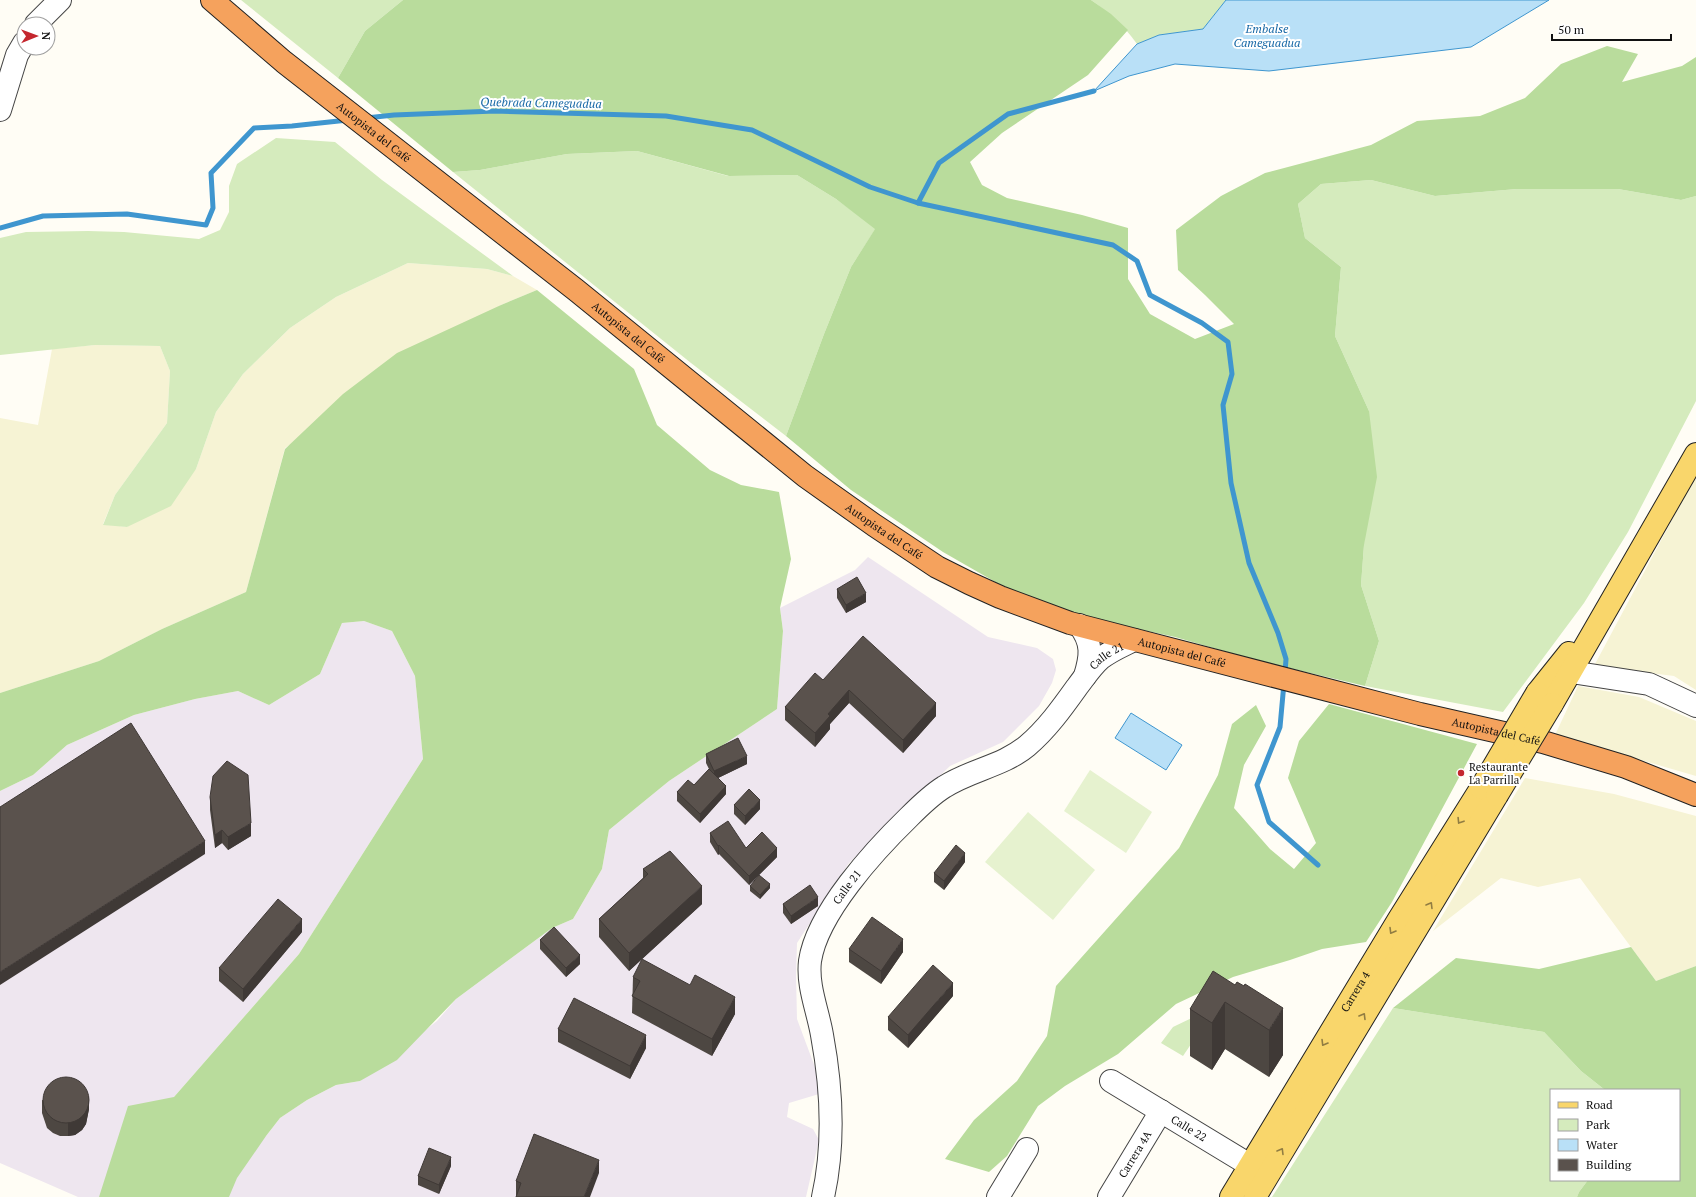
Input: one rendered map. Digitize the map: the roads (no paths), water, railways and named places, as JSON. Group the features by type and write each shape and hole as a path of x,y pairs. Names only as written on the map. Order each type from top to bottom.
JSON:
{"highway":[{"name":"Autopista del Café","path":"212,0 331,99 576,290 805,476 874,526 937,566 969,583 1033,610 1078,626 1558,747 1626,767 1696,795"}],"main road":[{"path":"1544,699 1570,672 1696,454"},
{"path":"1544,699 1620,587"},
{"name":"Carrera 4","path":"1231,1197 1258,1171 1544,699"},
{"name":"Carrera 4","path":"1255,1197 1258,1171"}],"street":[{"path":"44,16 60,0"},
{"path":"0,110 17,56"},
{"name":"Calle 21","path":"1078,626 1086,635 1089,645 1090,655 1084,678"},
{"name":"Calle 21","path":"823,1197 827,1179 831,1119 829,1078 809,975 812,950 818,935 847,886 869,858 904,822 944,787 1010,758 1026,747 1047,727 1099,660 1112,650 1134,640"},
{"path":"1570,672 1649,684 1696,706"},
{"name":"Calle 22","path":"1111,1081 1258,1171"},
{"name":"Carrera 4A","path":"1109,1197 1161,1111"},
{"path":"998,1197 1028,1149"}],"water":[{"name":"Embalse Cameguadua","path":"1226,0 1549,0 1471,47 1269,71 1175,64 1129,76 1094,91 1137,44 1159,35 1203,29"},
{"path":"1131,713 1182,745 1166,770 1115,738"}],"waterway":[{"name":"Quebrada Cameguadua","path":"918,203 939,163 1008,114 1094,91"},
{"path":"366,118 394,115 495,111 666,116 752,130 870,187 918,203 1113,245 1137,261 1150,295 1202,323 1228,342 1232,374 1223,405 1231,483 1249,563 1278,633 1286,659 1285,673"},
{"name":"Quebrada Cameguadua","path":"0,228 43,216 127,214 206,225 213,208 211,173 254,128 292,126 348,120"},
{"path":"1284,683 1280,727 1257,785 1269,822 1318,865"}],"place":[{"name":"Restaurante La Parrilla","path":"1461,773"}]}
